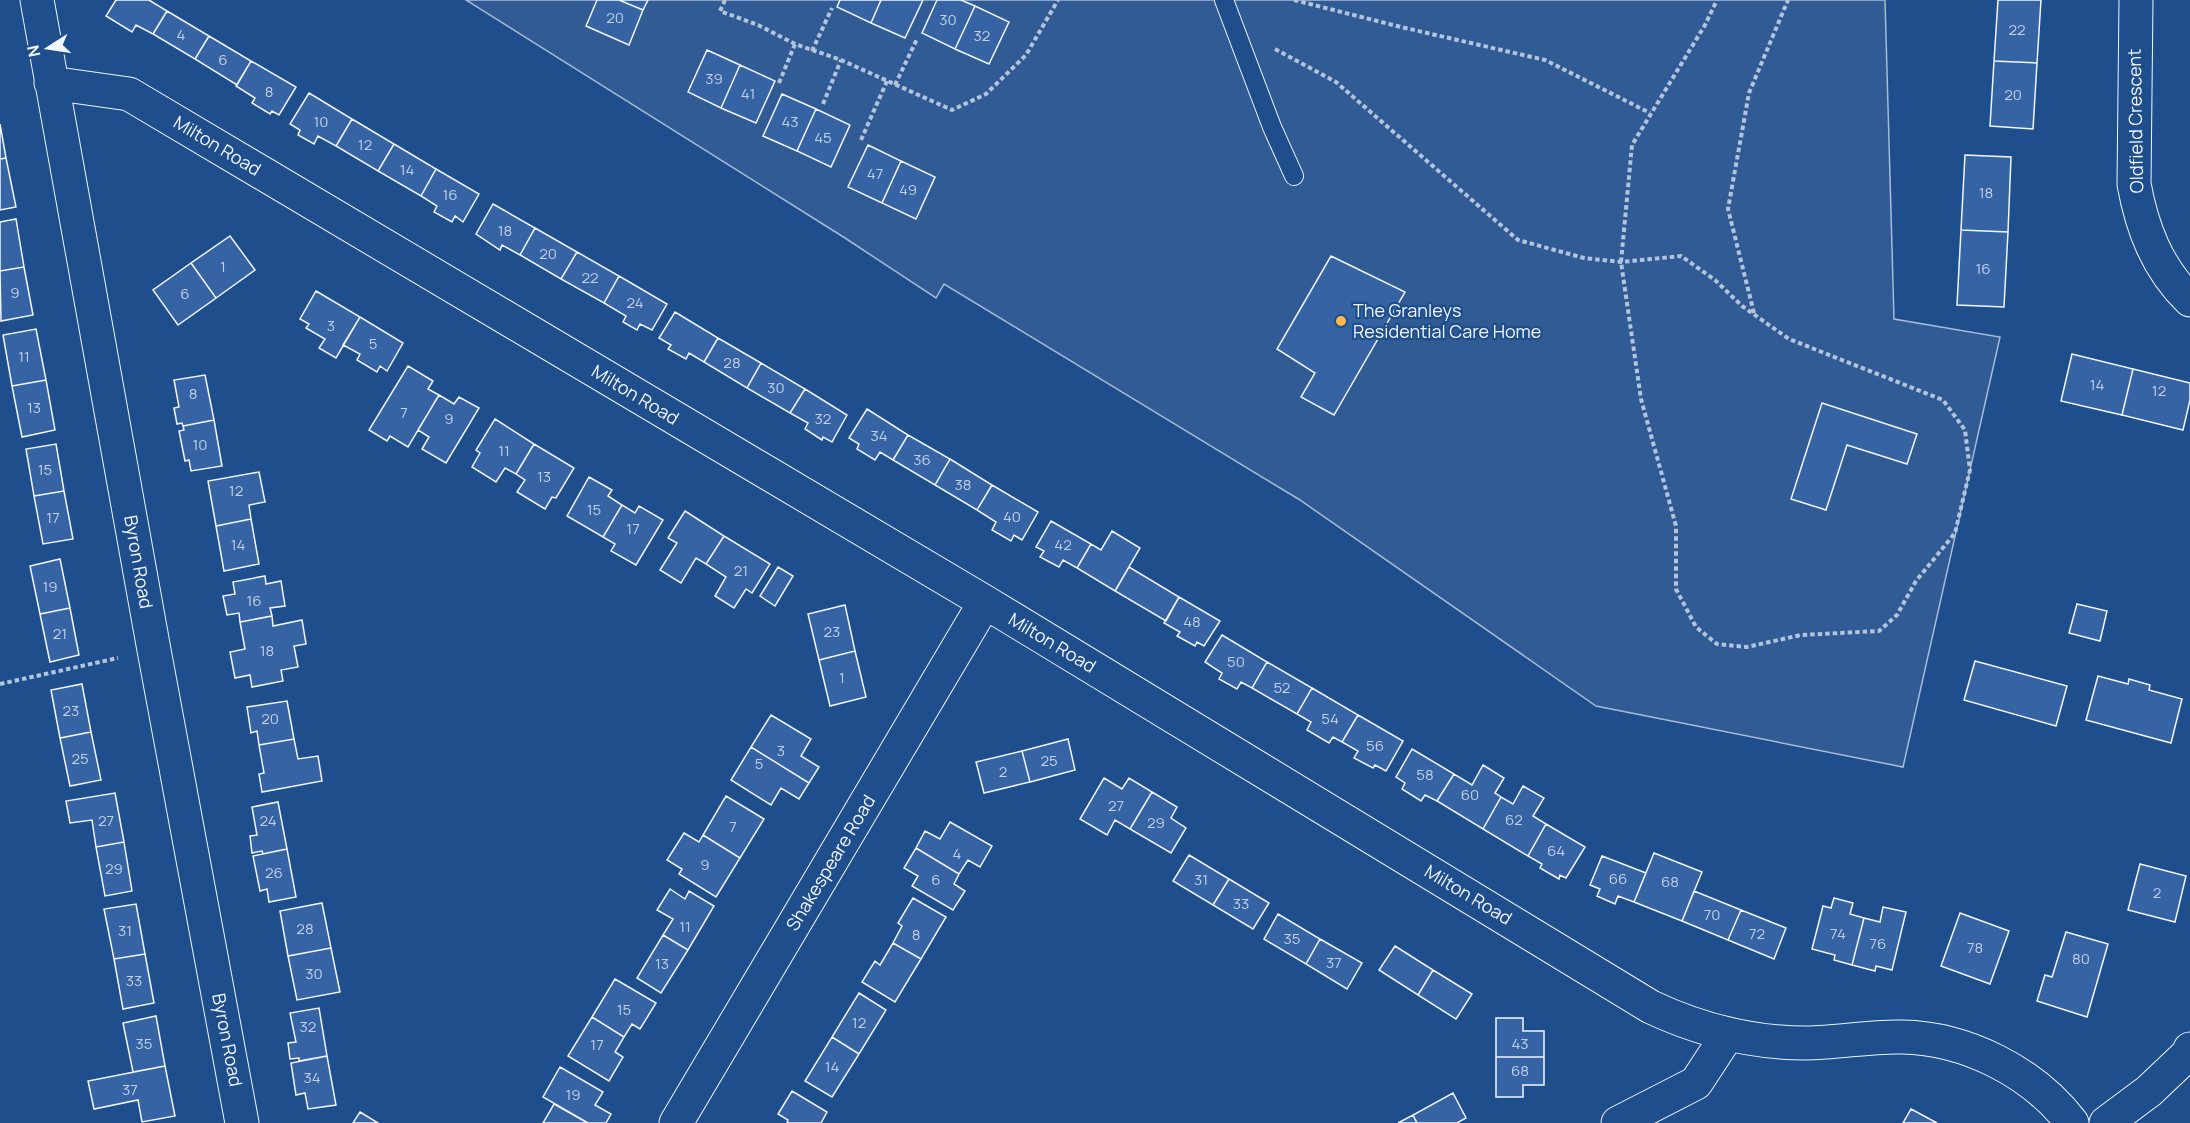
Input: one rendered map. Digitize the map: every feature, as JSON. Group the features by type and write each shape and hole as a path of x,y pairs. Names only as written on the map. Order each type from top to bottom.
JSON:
{"street":[{"name":"Byron Road","path":"37,0 242,1123"},
{"name":"Oldfield Crescent","path":"2136,0 2134,184 2139,213 2149,241 2163,267 2190,300"},
{"name":"Milton Road","path":"51,83 129,94 985,603 1651,1007 1689,1023 1728,1034 1767,1041 1806,1043 1904,1036 1963,1047 2019,1074 2044,1093 2072,1123"},
{"name":"Shakespeare Road","path":"676,1123 985,603"},
{"path":"1618,1123 1696,1083 1728,1034"},
{"path":"2106,1123 2149,1091 2188,1054 2190,1049"}],"lane":[{"path":"1224,0 1272,126 1294,176"}],"path":[{"path":"725,0 720,10 812,51 842,60 952,110 986,94 1026,55 1058,0"},
{"path":"1294,0 1545,60 1650,113"},
{"path":"1242,49 1270,47 1336,82 1518,240 1584,258 1621,262 1681,256 1715,280 1742,306 1790,339 1944,400 1965,430 1970,470 1955,533 1916,581 1897,615 1878,631 1801,635 1747,647 1717,644 1696,627 1676,590 1676,526 1641,399 1621,262 1632,145 1705,25 1717,0"},
{"path":"1754,315 1728,209 1749,93 1788,0"},
{"path":"812,51 832,8"},
{"path":"895,85 917,39"},
{"path":"779,84 795,44"},
{"path":"824,104 842,60"},
{"path":"861,140 887,81"},
{"path":"0,684 154,650"}],"shaded area":[{"path":"466,0 1885,0 1894,319 2000,337 1903,767 1596,706 1300,500 944,284 936,298 845,238"}],"building":[{"path":"116,0 149,0 167,11 153,34 136,25 132,32 106,16"},
{"path":"597,0 619,0 643,10 629,45 586,26"},
{"path":"619,0 648,0 643,10"},
{"path":"840,0 881,0 871,23 837,7"},
{"path":"881,0 923,0 905,38 871,23"},
{"path":"937,0 961,0 975,6 955,49 922,33"},
{"path":"1998,0 2041,0 2037,63 1994,61"},
{"path":"975,6 1009,22 989,64 955,49"},
{"path":"167,11 209,36 195,59 153,34"},
{"path":"209,36 251,61 237,85 195,59"},
{"path":"707,50 740,65 721,108 688,92"},
{"path":"251,61 296,87 279,115 272,111 270,114 252,103 255,98 236,86"},
{"path":"1994,61 2037,63 2033,129 1990,126"},
{"path":"740,65 775,81 756,123 721,108"},
{"path":"309,93 352,119 336,146 318,136 314,144 298,135 300,130 290,124"},
{"path":"782,94 816,109 797,151 763,136"},
{"path":"816,109 850,125 831,167 797,151"},
{"path":"352,119 394,144 378,171 336,146"},
{"path":"0,124 6,158 0,159"},
{"path":"394,144 436,169 421,196 378,171"},
{"path":"868,145 901,161 882,203 848,187"},
{"path":"1965,155 2011,157 2008,232 1961,230"},
{"path":"6,158 16,207 0,210 0,159"},
{"path":"901,161 935,177 916,219 882,203"},
{"path":"436,169 479,194 463,222 455,216 452,222 434,212 437,206 421,196"},
{"path":"493,204 535,228 520,255 502,245 500,250 476,234"},
{"path":"16,219 24,267 0,271 0,222"},
{"path":"535,228 577,252 561,279 520,255"},
{"path":"1961,230 2008,232 2004,307 1957,305"},
{"path":"230,236 255,270 216,298 191,263"},
{"path":"577,252 619,276 604,303 561,279"},
{"name":"The Granleys Residential Care Home","path":"1331,256 1405,292 1334,415 1301,397 1315,373 1277,349"},
{"path":"191,263 216,298 178,325 153,290"},
{"path":"24,267 33,315 1,321 0,271"},
{"path":"619,276 667,304 652,330 640,324 637,330 623,322 626,316 604,303"},
{"path":"316,291 360,317 336,358 319,348 325,339 306,328 309,324 300,319"},
{"path":"675,312 718,338 704,362 689,353 686,359 668,349 671,345 659,338"},
{"path":"360,317 403,343 387,371 380,366 377,372 357,360 360,354 343,345"},
{"path":"36,329 46,380 12,386 3,335"},
{"path":"718,338 761,363 747,388 704,362"},
{"path":"2072,354 2133,369 2122,415 2061,401"},
{"path":"761,363 805,389 790,413 747,388"},
{"path":"408,366 433,381 428,389 439,395 408,447 390,436 387,441 369,430"},
{"path":"2133,369 2190,383 2190,400 2183,430 2122,415"},
{"path":"205,375 214,420 183,426 182,423 177,424 174,408 179,407 174,380"},
{"path":"46,380 55,430 22,437 12,386"},
{"path":"805,389 847,415 832,442 823,437 822,440 805,429 808,423 790,413"},
{"path":"439,395 454,404 459,397 479,408 446,463 422,449 429,437 418,430"},
{"path":"1822,403 1917,434 1907,464 1847,445 1826,510 1791,499"},
{"path":"867,409 908,435 893,460 880,452 875,460 857,449 859,444 849,438"},
{"path":"495,419 534,444 516,474 505,468 496,482 472,467 480,453 476,450"},
{"path":"214,420 222,466 191,471 189,460 185,461 179,431 184,430 183,426"},
{"path":"908,435 950,459 935,485 893,460"},
{"path":"56,444 64,491 34,496 26,449"},
{"path":"534,444 574,468 556,498 552,497 545,509 517,492 525,480 516,474"},
{"path":"950,459 992,485 977,510 935,485"},
{"path":"259,472 265,502 249,505 251,519 216,526 208,481"},
{"path":"589,477 612,490 608,496 622,505 603,537 567,516"},
{"path":"992,485 1038,512 1022,540 1014,535 1011,541 992,530 996,522 977,510"},
{"path":"64,491 73,539 43,544 34,496"},
{"path":"622,505 635,513 639,506 663,520 636,565 611,551 615,544 603,537"},
{"path":"685,511 724,536 706,564 696,558 681,583 660,570 677,543 668,538"},
{"path":"251,519 259,564 224,571 216,526"},
{"path":"1051,521 1091,544 1077,568 1063,560 1059,567 1040,557 1044,551 1036,547"},
{"path":"1112,531 1140,548 1115,591 1077,568 1091,544 1101,550"},
{"path":"724,536 770,564 752,593 746,589 734,608 715,596 726,577 706,564"},
{"path":"60,559 70,608 40,614 30,566"},
{"path":"778,567 793,576 775,606 760,596"},
{"path":"1129,567 1179,597 1166,621 1115,591"},
{"path":"265,576 266,584 281,581 285,606 270,608 272,616 240,622 239,613 227,615 223,596 235,594 233,582"},
{"path":"1179,597 1220,621 1204,646 1197,642 1195,646 1177,636 1180,632 1164,623"},
{"path":"2077,604 2107,611 2100,641 2069,633"},
{"path":"845,605 855,651 819,660 808,614"},
{"path":"70,608 79,655 50,662 40,614"},
{"path":"272,616 273,626 302,620 306,644 294,646 298,667 281,670 283,681 252,687 250,675 235,678 230,652 245,649 240,622"},
{"path":"1222,635 1267,662 1252,688 1241,682 1237,689 1219,679 1222,673 1205,662"},
{"path":"855,651 866,697 830,706 819,660"},
{"path":"1975,661 2067,686 2056,726 1964,700"},
{"path":"1267,662 1312,688 1297,714 1252,688"},
{"path":"2098,676 2128,684 2129,679 2150,685 2149,690 2182,699 2171,743 2086,720"},
{"path":"82,684 91,732 60,738 51,690"},
{"path":"1312,688 1358,715 1342,742 1333,737 1329,743 1307,730 1311,722 1297,714"},
{"path":"287,701 294,739 259,745 257,731 251,733 247,707"},
{"path":"771,715 811,739 801,756 819,767 809,783 751,747"},
{"path":"1358,715 1403,741 1386,771 1375,765 1373,768 1354,758 1358,751 1342,742"},
{"path":"91,732 101,780 70,786 60,738"},
{"path":"294,739 298,759 318,756 322,781 262,792 259,774 264,773 259,745"},
{"path":"1068,739 1075,770 1030,782 1022,751"},
{"path":"751,747 809,783 799,799 781,788 771,805 731,780"},
{"path":"1412,749 1454,774 1437,801 1425,795 1421,801 1402,789 1405,783 1396,777"},
{"path":"1022,751 1030,782 984,793 976,762"},
{"path":"1483,765 1504,778 1495,793 1501,797 1483,829 1437,801 1454,774 1472,785"},
{"path":"1104,778 1122,789 1129,778 1152,792 1130,829 1115,820 1107,835 1080,819"},
{"path":"1523,786 1544,798 1533,816 1546,824 1528,856 1483,829 1501,797 1513,804"},
{"path":"1152,792 1177,807 1171,818 1186,828 1171,853 1130,829"},
{"path":"115,793 124,842 96,847 92,820 70,823 66,801"},
{"path":"726,796 764,819 740,858 703,835"},
{"path":"278,802 287,849 263,854 262,851 252,853 250,836 257,835 252,807"},
{"path":"950,822 992,846 980,867 968,860 959,874 916,848 925,831 940,839"},
{"path":"1546,824 1585,847 1566,878 1560,875 1559,879 1540,868 1542,864 1528,856"},
{"path":"684,833 699,842 703,835 740,858 716,897 679,874 682,869 667,860"},
{"path":"124,842 132,891 105,896 96,847"},
{"path":"916,848 959,874 954,884 965,891 953,910 912,886 918,876 904,868"},
{"path":"287,849 296,897 269,902 267,889 260,891 253,856"},
{"path":"1654,853 1702,872 1682,921 1634,902"},
{"path":"1189,855 1229,879 1213,905 1173,881"},
{"path":"1602,856 1646,873 1634,902 1618,896 1615,904 1597,896 1600,889 1590,885"},
{"path":"2140,864 2186,876 2175,922 2128,910"},
{"path":"1229,879 1269,903 1253,929 1213,905"},
{"path":"670,889 685,899 689,891 714,906 688,950 663,935 673,919 657,910"},
{"path":"1694,891 1741,910 1728,940 1682,921"},
{"path":"913,898 946,917 921,959 893,943 902,926 898,923"},
{"path":"1834,898 1853,903 1850,914 1864,918 1852,965 1834,960 1835,955 1812,949 1823,906 1831,908"},
{"path":"322,903 331,948 288,956 280,911"},
{"path":"136,904 145,954 114,959 104,909"},
{"path":"1883,907 1906,912 1892,970 1876,966 1875,971 1852,965 1864,918 1880,922"},
{"path":"1741,910 1786,928 1774,959 1728,940"},
{"path":"1960,913 2009,931 1990,984 1941,966"},
{"path":"1278,914 1320,939 1306,964 1264,939"},
{"path":"2066,932 2108,944 2087,1017 2037,1001 2045,975 2052,977"},
{"path":"663,935 688,950 661,993 637,978"},
{"path":"1320,939 1362,963 1347,989 1306,964"},
{"path":"893,943 921,959 895,1002 862,982 875,961 880,965"},
{"path":"1395,946 1433,970 1418,995 1379,970"},
{"path":"331,948 340,992 297,1000 288,956"},
{"path":"145,954 154,1003 123,1009 114,959"},
{"path":"1433,970 1472,994 1456,1019 1418,995"},
{"path":"615,979 656,1003 640,1029 632,1024 624,1037 592,1017"},
{"path":"859,993 886,1010 859,1054 832,1037"},
{"path":"319,1008 327,1056 299,1061 299,1058 290,1059 288,1043 296,1042 290,1013"},
{"path":"156,1016 165,1066 133,1072 123,1023"},
{"path":"592,1017 624,1037 615,1052 623,1057 609,1081 568,1056"},
{"path":"1496,1018 1523,1018 1523,1031 1544,1031 1544,1057 1496,1057"},
{"path":"832,1037 859,1054 832,1097 805,1081"},
{"path":"327,1056 336,1105 308,1109 305,1093 296,1095 291,1063"},
{"path":"1496,1057 1544,1057 1544,1085 1523,1085 1523,1097 1496,1097"},
{"path":"165,1066 175,1116 142,1122 138,1100 94,1109 88,1081"},
{"path":"560,1067 603,1092 595,1105 611,1114 606,1123 588,1123 543,1097"},
{"path":"792,1091 827,1112 821,1123 787,1123 788,1120 778,1114"},
{"path":"1453,1093 1466,1118 1457,1123 1417,1123 1413,1115"},
{"path":"554,1104 586,1122 588,1123 543,1123"},
{"path":"1911,1109 1937,1123 1903,1123"},
{"path":"360,1112 378,1123 353,1123"},
{"path":"1413,1115 1417,1123 1398,1123"}],"place":[{"name":"The Granleys Residential Care Home","path":"1341,321"}]}
